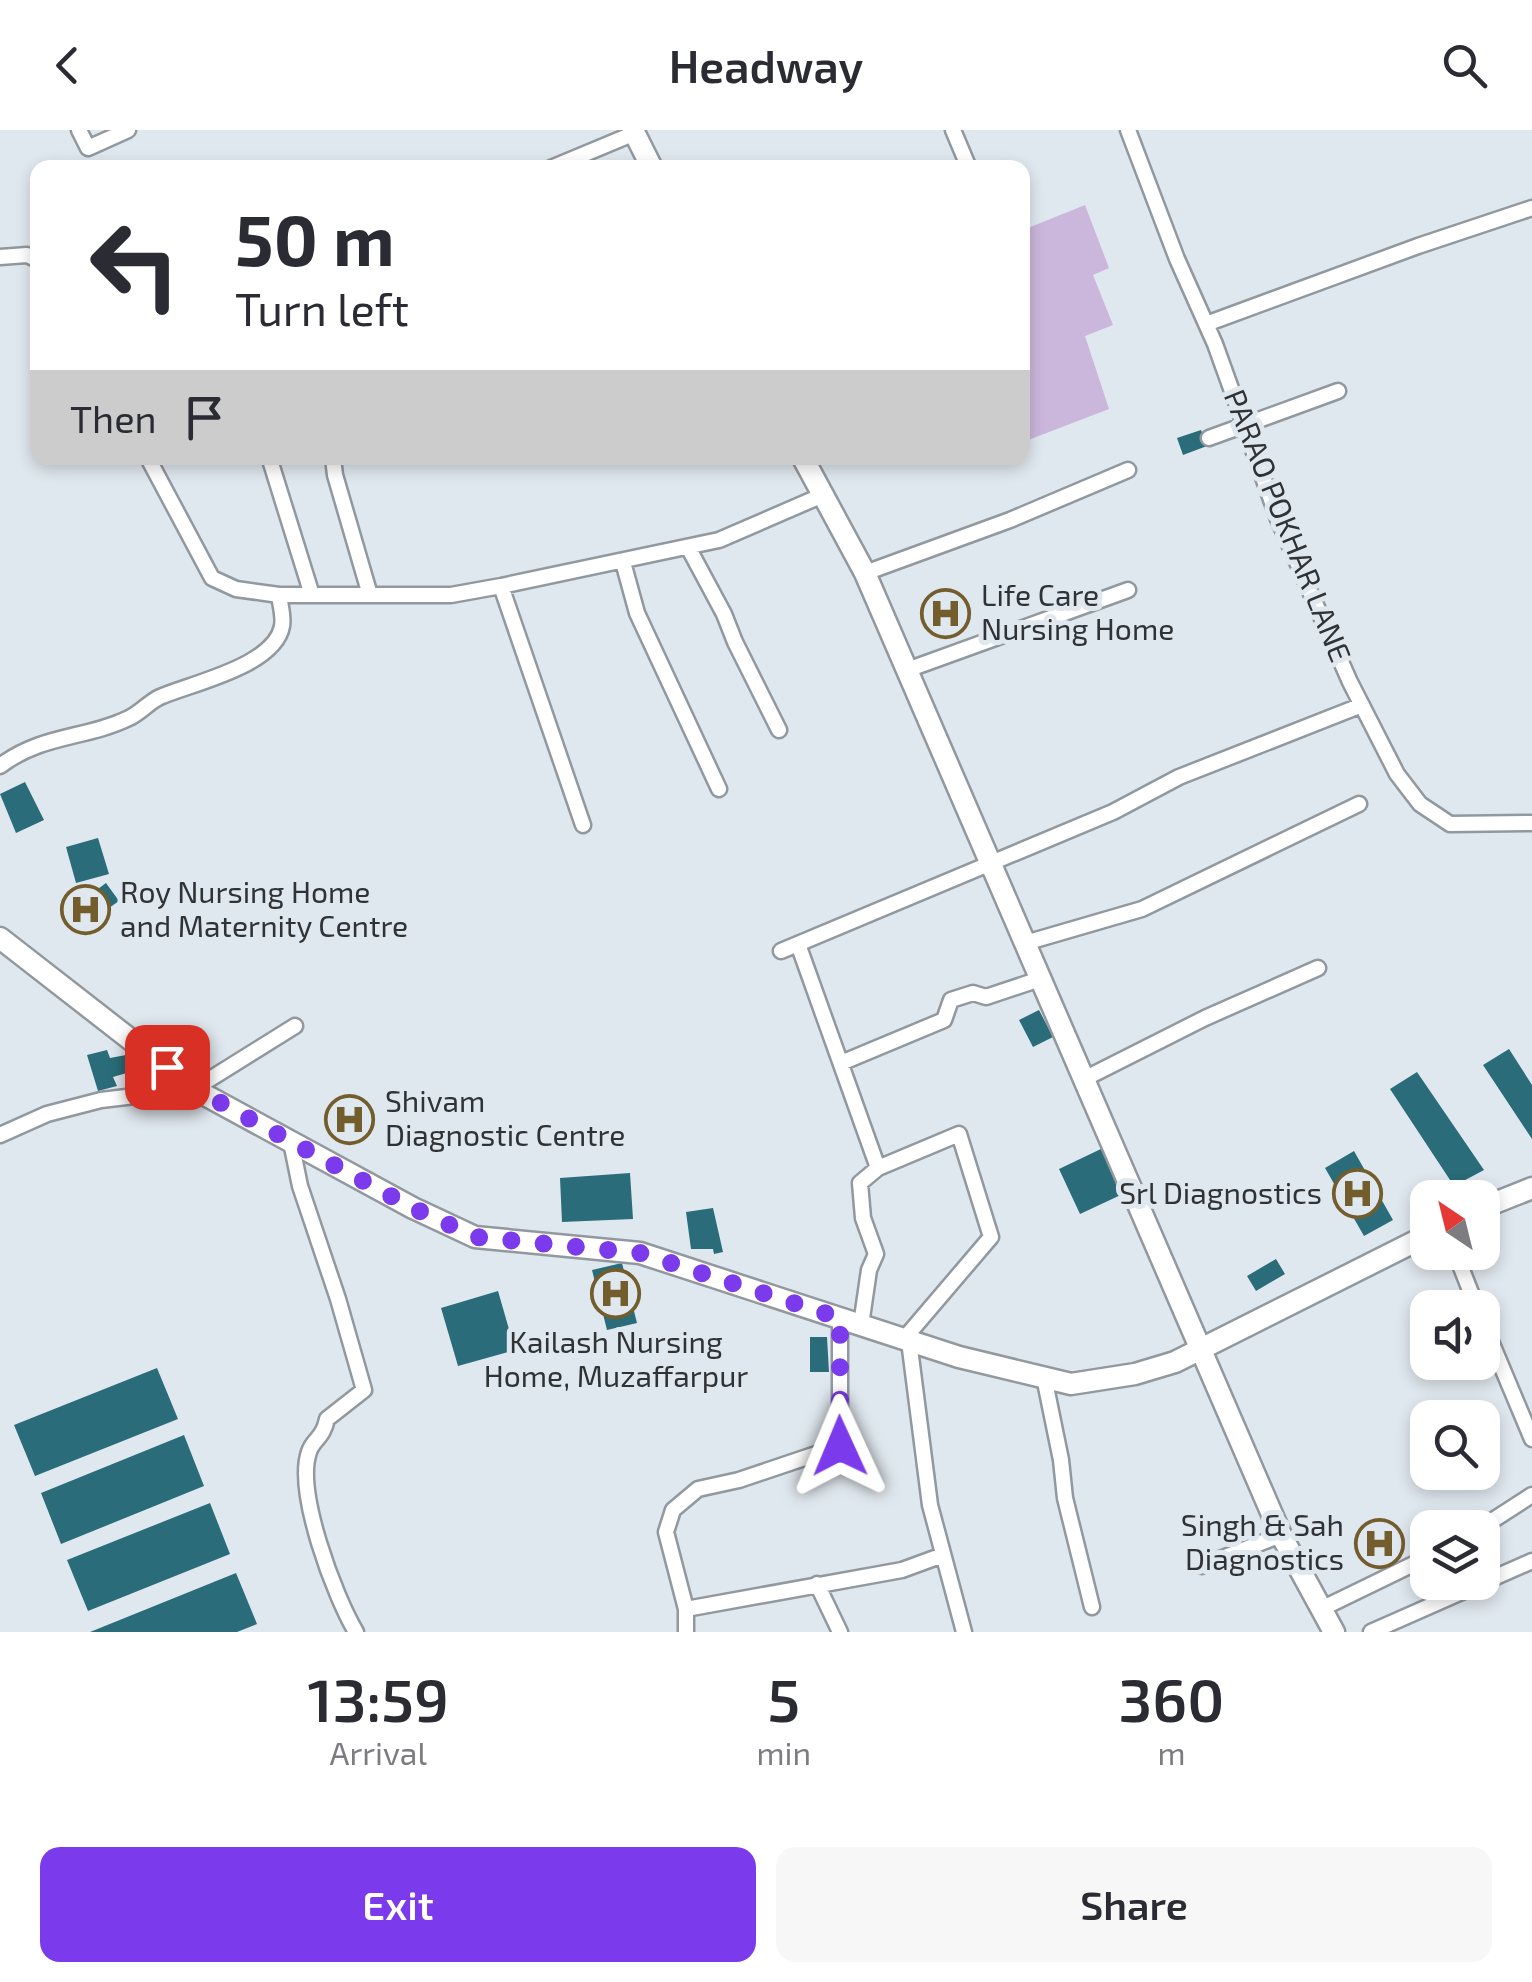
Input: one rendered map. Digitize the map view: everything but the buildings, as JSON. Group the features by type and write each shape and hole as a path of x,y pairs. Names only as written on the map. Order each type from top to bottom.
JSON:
{"main road":[{"path":"634,132 648,160"},
{"path":"806,465 865,573 1282,1536 1334,1632"},
{"path":"0,938 194,1088 413,1208 476,1237 640,1253 959,1357 1070,1384 1135,1374 1175,1362 1410,1244"},
{"path":"1500,1201 1532,1188"}],"street":[{"path":"78,130 88,148 128,130"},
{"path":"954,130 966,160"},
{"name":"PARAO POKHAR LANE","path":"1128,130 1278,519 1397,774 1434,816 1450,824 1532,824"},
{"path":"569,160 634,132"},
{"path":"1206,324 1532,208"},
{"path":"0,257 30,256"},
{"path":"1210,438 1338,391"},
{"path":"152,465 212,578 236,589 279,595 450,595 501,586 719,540 823,495"},
{"path":"272,465 312,596"},
{"path":"334,465 370,596"},
{"path":"865,573 1010,520 1128,470"},
{"path":"688,548 779,730"},
{"path":"623,562 652,647 719,789"},
{"path":"501,586 582,825"},
{"path":"906,670 1128,590"},
{"path":"0,766 34,747 128,719 159,697 231,670 268,650 282,627 279,595"},
{"path":"781,951 1113,812 1179,777 1362,705"},
{"path":"1024,943 1142,910 1359,804"},
{"path":"798,944 878,1168"},
{"path":"1084,1079 1205,1018 1318,968"},
{"path":"841,1063 944,1020 951,1000 974,993 986,996 1040,979"},
{"path":"0,1135 48,1114 102,1100 194,1088 295,1026"},
{"path":"861,1325 876,1254 863,1218 860,1183 878,1168 959,1134 991,1237 907,1340 924,1467 964,1632"},
{"path":"291,1142 300,1186 364,1390 327,1419 324,1434 308,1451 314,1523 330,1578 356,1632"},
{"path":"686,1632 686,1609 666,1532 673,1510 698,1490 840,1446 840,1318"},
{"path":"1500,1362 1532,1438"},
{"path":"1044,1377 1065,1498 1092,1607"},
{"path":"1500,1516 1532,1495"},
{"path":"1202,1566 1282,1536"},
{"path":"686,1609 902,1570 943,1555"},
{"path":"1500,1574 1532,1561"},
{"path":"1321,1609 1410,1566"},
{"path":"817,1584 840,1632"},
{"path":"1371,1632 1442,1600"}],"shaded area":[{"path":"1085,205 1109,268 1093,275 1113,325 1085,336 1109,409 1030,439 1030,227"}],"place":[{"name":"Life Care Nursing Home","path":"946,613"},
{"name":"Roy Nursing Home and Maternity Centre","path":"85,910"},
{"name":"Shivam Diagnostic Centre","path":"350,1119"},
{"name":"Srl Diagnostics","path":"1357,1194"},
{"name":"Kailash Nursing Home, Muzaffarpur","path":"616,1294"},
{"name":"Singh & Sah Diagnostics","path":"1379,1543"}],"route":[{"path":"167,1067 194,1088 259,1124 413,1208 476,1237 640,1253 840,1318 840,1446"}]}
